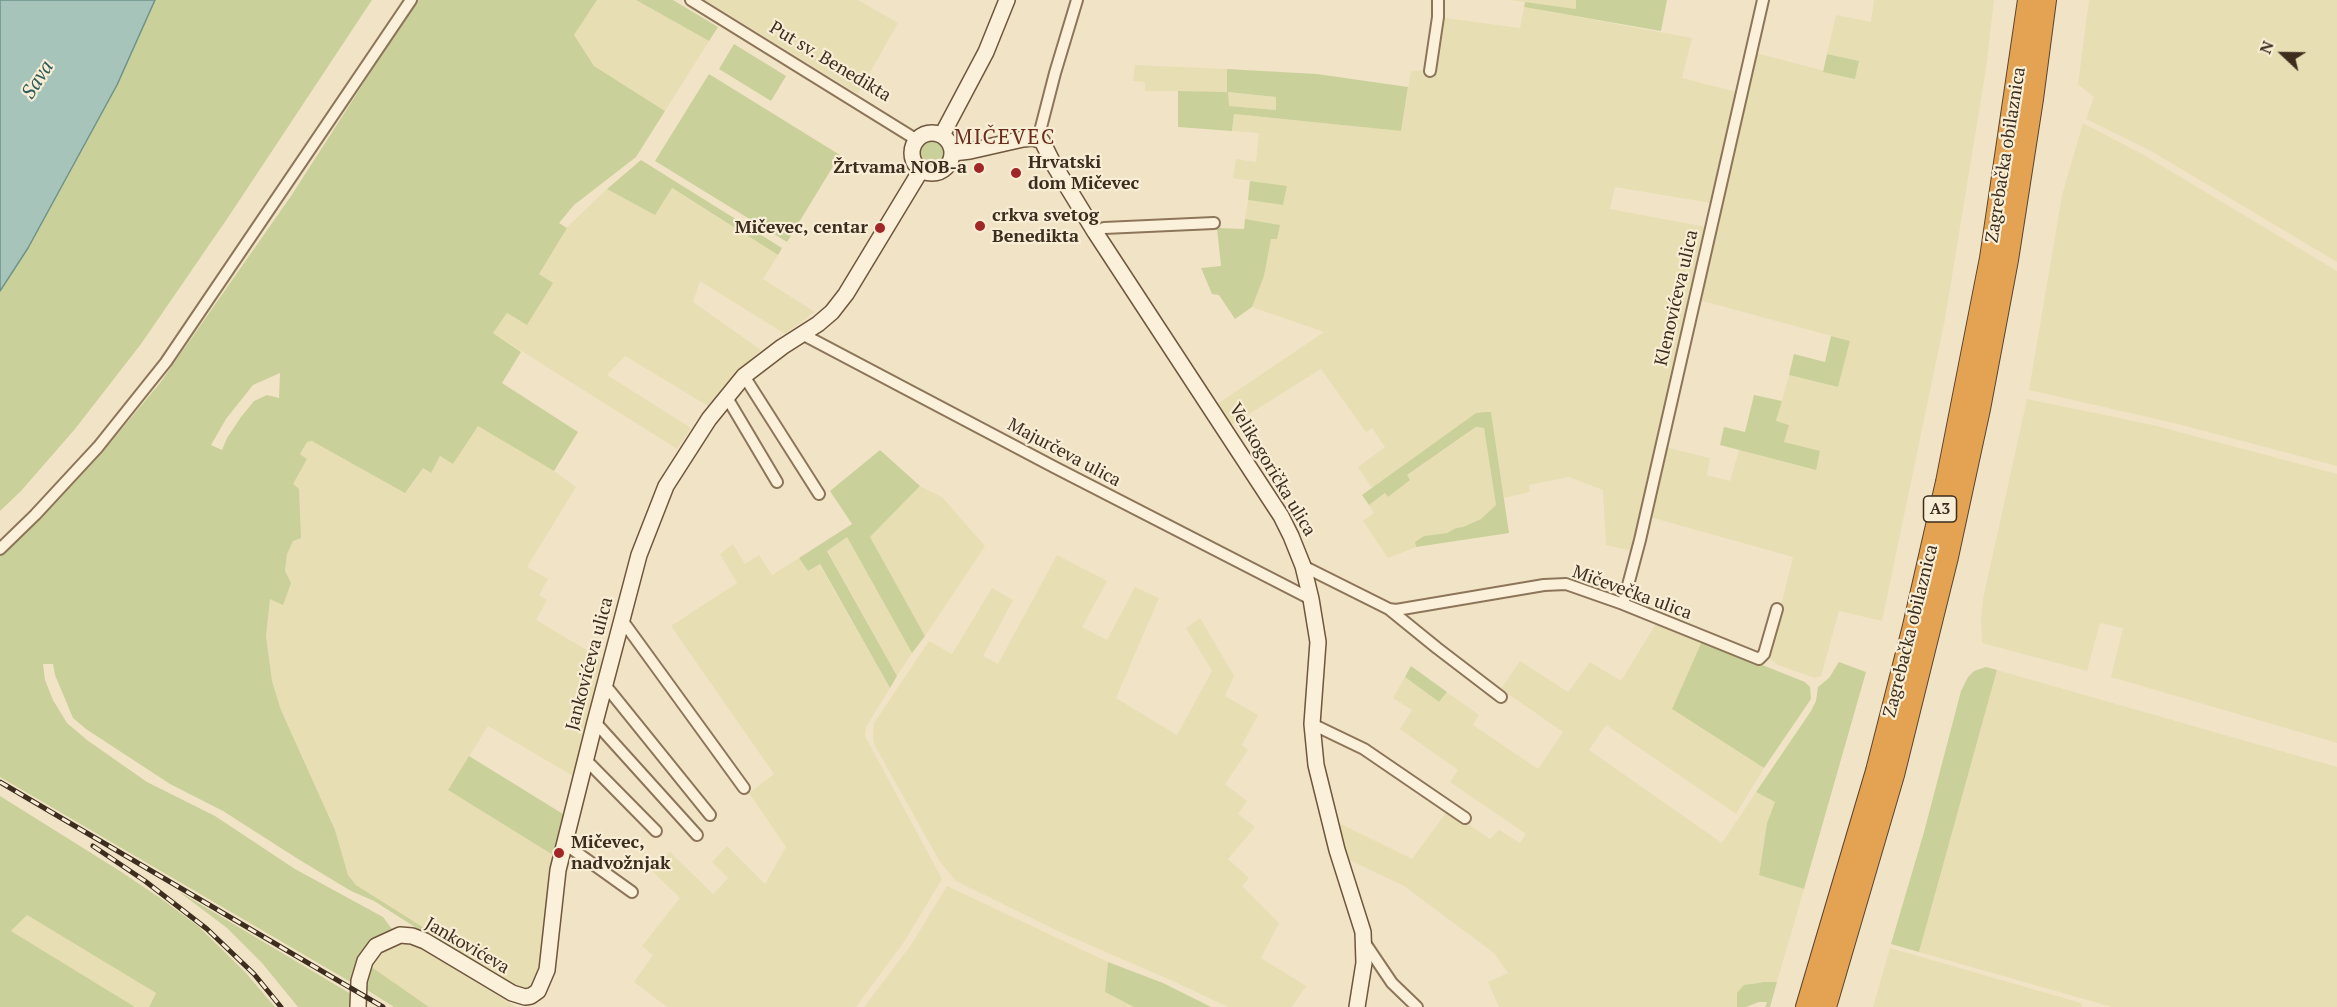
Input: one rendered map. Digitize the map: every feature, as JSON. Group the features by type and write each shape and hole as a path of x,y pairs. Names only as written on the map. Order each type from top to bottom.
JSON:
{"highway":[{"name":"Zagrebačka obilaznica","path":"1806,1007 1876,771 1944,492 1990,258 2028,0"},
{"name":"Zagrebačka obilaznica","path":"1826,1007 1891,785 1948,557 1980,409 2008,260 2046,0"}],"street":[{"path":"0,549 98,447 166,362 411,0"},
{"name":"Put sv. Benedikta","path":"691,0 917,140"},
{"path":"942,135 982,61 1007,0"},
{"path":"953,153 970,152 1023,139 1038,140 1077,0"},
{"path":"1430,71 1438,17 1438,0"},
{"name":"Klenovićeva ulica","path":"1623,604 1640,540 1763,0"},
{"path":"931,133 942,135 950,143 953,153 950,164 945,169 932,174 921,170 912,155 917,140 931,133"},
{"name":"Velikogorička ulica","path":"1038,140 1044,144 1054,165 1095,232 1281,516 1303,566 1318,642 1312,724 1319,780 1365,943 1357,1007"},
{"name":"Jankovićeva ulica","path":"540,988 547,970 553,904 585,759 639,555 666,486 726,396 744,376 832,312 846,294 921,170"},
{"path":"1095,232 1104,228 1214,223"},
{"name":"Majurčeva ulica","path":"802,334 1311,599"},
{"path":"744,376 819,494"},
{"path":"726,396 777,482"},
{"name":"Mičevečka ulica","path":"1303,566 1389,609 1409,609 1566,584 1623,604 1759,659 1764,654 1777,609"},
{"path":"1389,609 1501,697"},
{"path":"621,620 744,788"},
{"path":"605,685 710,815"},
{"path":"595,722 697,835"},
{"path":"1312,724 1371,753 1466,818"},
{"path":"585,759 656,831"},
{"path":"565,844 632,892"},
{"name":"Jankovićeva","path":"358,1007 359,981 365,961 372,950 389,939 406,935 424,941 512,993 529,996 537,993 540,988"},
{"path":"1365,943 1392,984 1418,1007"}],"shaded area":[{"path":"597,0 636,0 709,41 665,111 594,66 574,35"},
{"path":"705,0 858,0 898,23 858,94"},
{"path":"1509,0 1576,0 1576,9 1525,2"},
{"path":"1874,0 1994,0 1986,69 1945,319 1882,621 1839,611 1821,676 1815,678 1778,665 1768,658 1793,557 1650,517 1665,447 1710,458 1707,475 1730,481 1739,450 1816,470 1784,442 1788,425 1776,422 1789,375 1838,387 1850,341 1699,300 1756,53 1855,79 1859,61 1827,54 1836,15 1871,22"},
{"path":"2089,0 2337,0 2337,262 2151,151 2086,119 2094,97 2078,84"},
{"path":"1524,7 1692,38 1682,78 1737,92 1711,203 1615,187 1610,209 1706,227 1632,551 1606,545 1603,490 1569,477 1529,485 1530,492 1504,498 1491,412 1476,413 1372,488 1358,467 1385,447 1372,428 1366,432 1321,369 1230,426 1216,405 1324,332 1252,307 1264,276 1271,238 1279,225 1245,219 1248,200 1283,205 1287,187 1233,178 1236,159 1256,162 1259,133 1232,131 1234,114 1401,131 1411,71 1430,70 1438,17 1520,28"},
{"path":"1135,65 1227,69 1228,92 1276,97 1276,110 1228,106 1227,92 1145,91 1145,82 1133,81"},
{"path":"2083,123 2144,155 2337,271 2337,466 2178,424 2029,390 2062,195"},
{"path":"671,188 778,255 763,279 815,312 785,334 700,281 693,302 761,350 724,386 708,406 625,356 607,375 691,428 677,449 493,333 507,313 527,325 552,283 538,274 564,230 607,189 655,214"},
{"path":"2027,399 2153,425 2337,474 2337,743 2111,677 2123,628 2100,623 2087,671 1982,643 1983,599"},
{"path":"478,425 576,487 527,567 548,579 539,595 547,600 536,620 602,659 573,776 488,726 448,790 553,855 543,963 536,980 531,986 523,989 516,988 481,969 482,964 356,885 348,875 335,830 281,710 272,681 266,636 270,598 285,571 287,554 293,540 292,485 307,459 300,454 307,442 312,441 423,468 430,473 440,456 453,464"},
{"path":"1477,427 1484,428 1496,505 1481,519 1447,533 1424,536 1415,542 1416,547 1388,558 1363,521 1374,513 1369,505 1385,493 1388,497 1409,480 1407,475"},
{"path":"920,486 942,497 985,546 925,636 870,537"},
{"path":"847,536 912,653 897,676 827,550"},
{"path":"733,544 745,564 759,555 772,575 799,558 808,571 819,564 890,688 866,727 865,736 942,879 904,942 856,1007 667,1007 634,982 653,955 642,946 680,898 651,870 670,852 713,894 728,878 712,862 727,846 765,884 786,847 749,793 774,774 671,626 737,583 720,554"},
{"path":"1057,555 1107,581 1082,627 1107,640 1135,587 1159,598 1116,698 1177,735 1212,671 1186,628 1200,618 1234,676 1225,696 1258,715 1242,745 1248,750 1225,784 1247,801 1238,814 1255,827 1228,859 1249,878 1242,886 1279,923 1261,958 1306,986 1292,1007 1228,1007 1062,933 956,881 940,862 875,746 874,723 929,641 952,654 992,588 1013,600 983,656 998,664"},
{"path":"1657,622 1702,641 1672,709 1764,768 1736,814 1606,725 1589,750 1722,843 1756,792 1775,802 1767,823 1759,875 1804,889 1777,982 1752,983 1737,993 1737,1007 1499,1007 1488,982 1508,973 1494,953 1404,886 1345,858 1337,822 1412,859 1448,810 1490,839 1499,830 1520,843 1526,834 1450,782 1458,770 1400,729 1412,710 1393,698 1405,677 1439,702 1447,692 1479,715 1473,725 1538,769 1563,732 1501,689 1520,661 1568,692 1590,662 1621,681"},
{"path":"1997,670 2337,767 2337,1007 2112,1007 1919,952"},
{"path":"947,886 1108,962 1105,992 1134,1007 864,1007 911,945"},
{"path":"27,915 156,993 149,1007 135,1007 11,931"},
{"path":"398,944 417,946 516,1007 429,1007 370,966 380,954"},
{"path":"1890,948 2081,1003 2082,1007 1873,1007"}],"green space":[{"path":"155,0 372,0 141,344 75,429 21,491 0,511 0,291 28,248 117,85"},
{"path":"417,0 597,0 574,35 594,66 665,111 636,157 574,205 559,223 567,228 539,274 553,283 527,325 507,313 493,333 521,352 502,383 578,432 554,471 478,426 453,464 440,456 431,473 423,468 405,493 312,441 307,442 300,454 307,459 293,484 299,489 301,538 293,541 287,554 285,571 291,583 283,605 270,599 266,636 272,681 281,710 335,830 348,875 356,885 483,965 481,969 374,901 351,891 223,811 170,784 86,729 73,718 55,675 53,664 43,664 45,680 53,700 67,723 87,740 147,782 215,816 295,869 383,917 392,929 368,944 361,955 354,984 0,777 0,556 42,516 109,444 160,383 291,196","holes":["280,373 279,398 267,395 254,401 227,438 222,450 211,445 226,419 253,385"]},
{"path":"636,0 673,0 718,27 709,41"},
{"path":"1576,0 1667,0 1661,31 1524,7 1525,2 1576,9"},
{"path":"734,44 786,76 771,101 719,69"},
{"path":"1827,54 1859,61 1855,79 1823,72"},
{"path":"1227,69 1317,74 1408,87 1401,131 1234,114 1232,131 1178,127 1178,91 1227,92","holes":["1228,92 1276,97 1276,110 1229,106"]},
{"path":"709,74 840,155 787,242 655,161"},
{"path":"934,139 944,143 948,153 944,163 934,167 924,163 920,153 924,143"},
{"path":"641,160 782,248 778,255 672,188 655,215 607,189"},
{"path":"1250,181 1287,186 1283,205 1248,200"},
{"path":"1245,219 1280,225 1277,239 1271,239 1264,276 1252,307 1235,319 1219,295 1212,294 1201,268 1221,266 1217,228 1244,229"},
{"path":"1831,336 1850,341 1838,387 1789,375 1794,354 1825,362"},
{"path":"1754,395 1782,401 1776,421 1789,425 1784,442 1820,451 1816,470 1720,445 1724,427 1745,432"},
{"path":"1491,412 1509,533 1416,547 1415,542 1424,536 1447,533 1463,527 1481,519 1496,505 1484,428 1476,427 1407,475 1410,480 1388,497 1385,493 1369,505 1362,495 1476,413"},
{"path":"880,450 920,486 870,537 925,636 912,653 847,537 827,551 897,676 890,688 820,564 808,571 799,558 852,524 830,491"},
{"path":"1702,641 1805,682 1810,687 1811,699 1764,768 1672,709"},
{"path":"1839,662 1866,672 1804,889 1759,875 1767,823 1775,802 1756,792 1811,711 1816,701 1818,687 1829,678"},
{"path":"1411,666 1447,692 1439,702 1405,677"},
{"path":"1986,667 1997,670 1919,952 1891,944 1924,832 1961,691 1974,671"},
{"path":"469,756 563,814 553,855 448,790"},
{"path":"0,796 120,871 199,927 245,972 275,1007 149,1007 156,993 27,915 11,931 135,1007 0,1007"},
{"path":"178,891 351,994 352,1007 298,1007 262,963 227,928"},
{"path":"1108,962 1163,983 1211,1007 1134,1007 1105,992"},
{"path":"370,966 429,1007 394,1007 367,990"},
{"path":"1777,982 1770,1007 1765,1007 1767,1002 1759,1002 1746,1007 1737,1007 1737,993 1744,985"}],"water":[{"name":"Sava","path":"0,0 155,0 117,85 28,248 0,291"}],"railway":[{"path":"0,782 383,1007"},
{"path":"93,846 145,881 207,929 254,974 281,1007"}],"place":[{"name":"Žrtvama NOB-a","path":"979,168"},
{"name":"Hrvatski dom Mičevec","path":"1016,173"},
{"name":"crkva svetog Benedikta","path":"980,226"},
{"name":"Mičevec, centar","path":"880,228"},
{"name":"Mičevec, nadvožnjak","path":"559,853"}],"district":[{"name":"MIČEVEC","path":"1005,138"}]}
